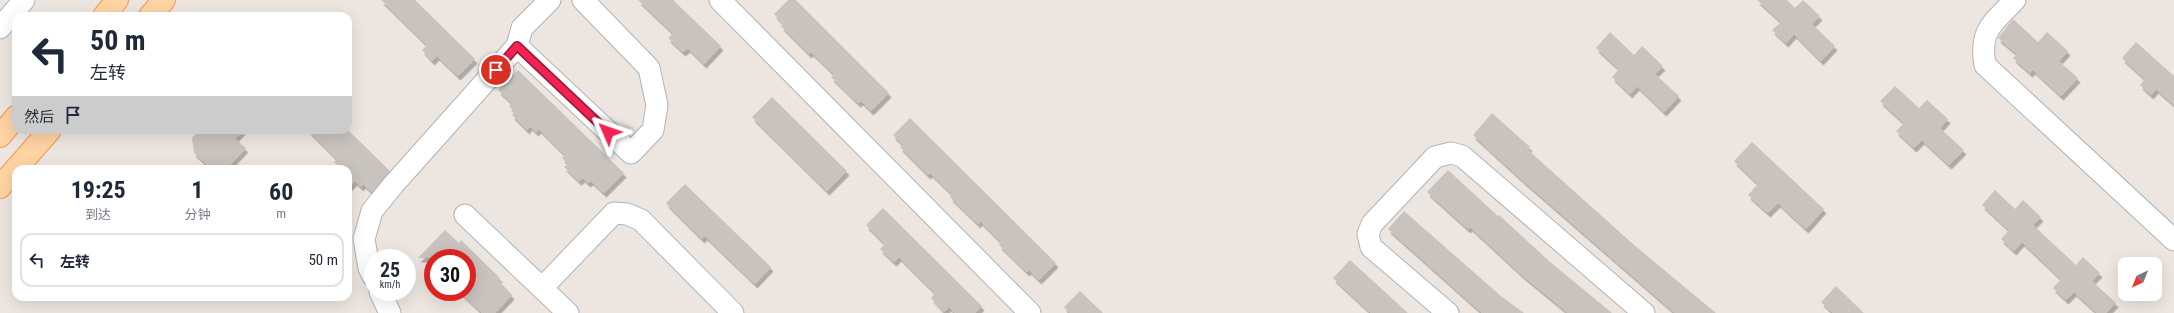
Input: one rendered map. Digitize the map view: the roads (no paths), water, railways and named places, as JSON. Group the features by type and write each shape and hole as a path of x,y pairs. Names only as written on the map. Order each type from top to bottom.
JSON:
{"main road":[{"path":"107,12 117,0"},
{"path":"154,12 164,0"},
{"path":"0,136 12,122"},
{"path":"19,165 46,134"},
{"path":"0,187 12,173"}],"street":[{"path":"14,12 24,0"},
{"path":"366,249 364,239 372,211 394,184 517,46 522,28 550,0"},
{"path":"517,46 631,153 653,130 657,104 649,68 582,0"},
{"path":"720,0 1030,313"},
{"path":"2015,0 1992,24 1984,36 1982,49 1985,65 2174,240"},
{"path":"0,28 12,14"},
{"path":"1448,313 1371,247 1368,234 1372,224 1435,157 1451,153 1462,156 1644,313"},
{"path":"542,288 614,213 627,214 641,220 741,312"},
{"path":"465,215 568,313"},
{"path":"384,301 390,313"}]}
